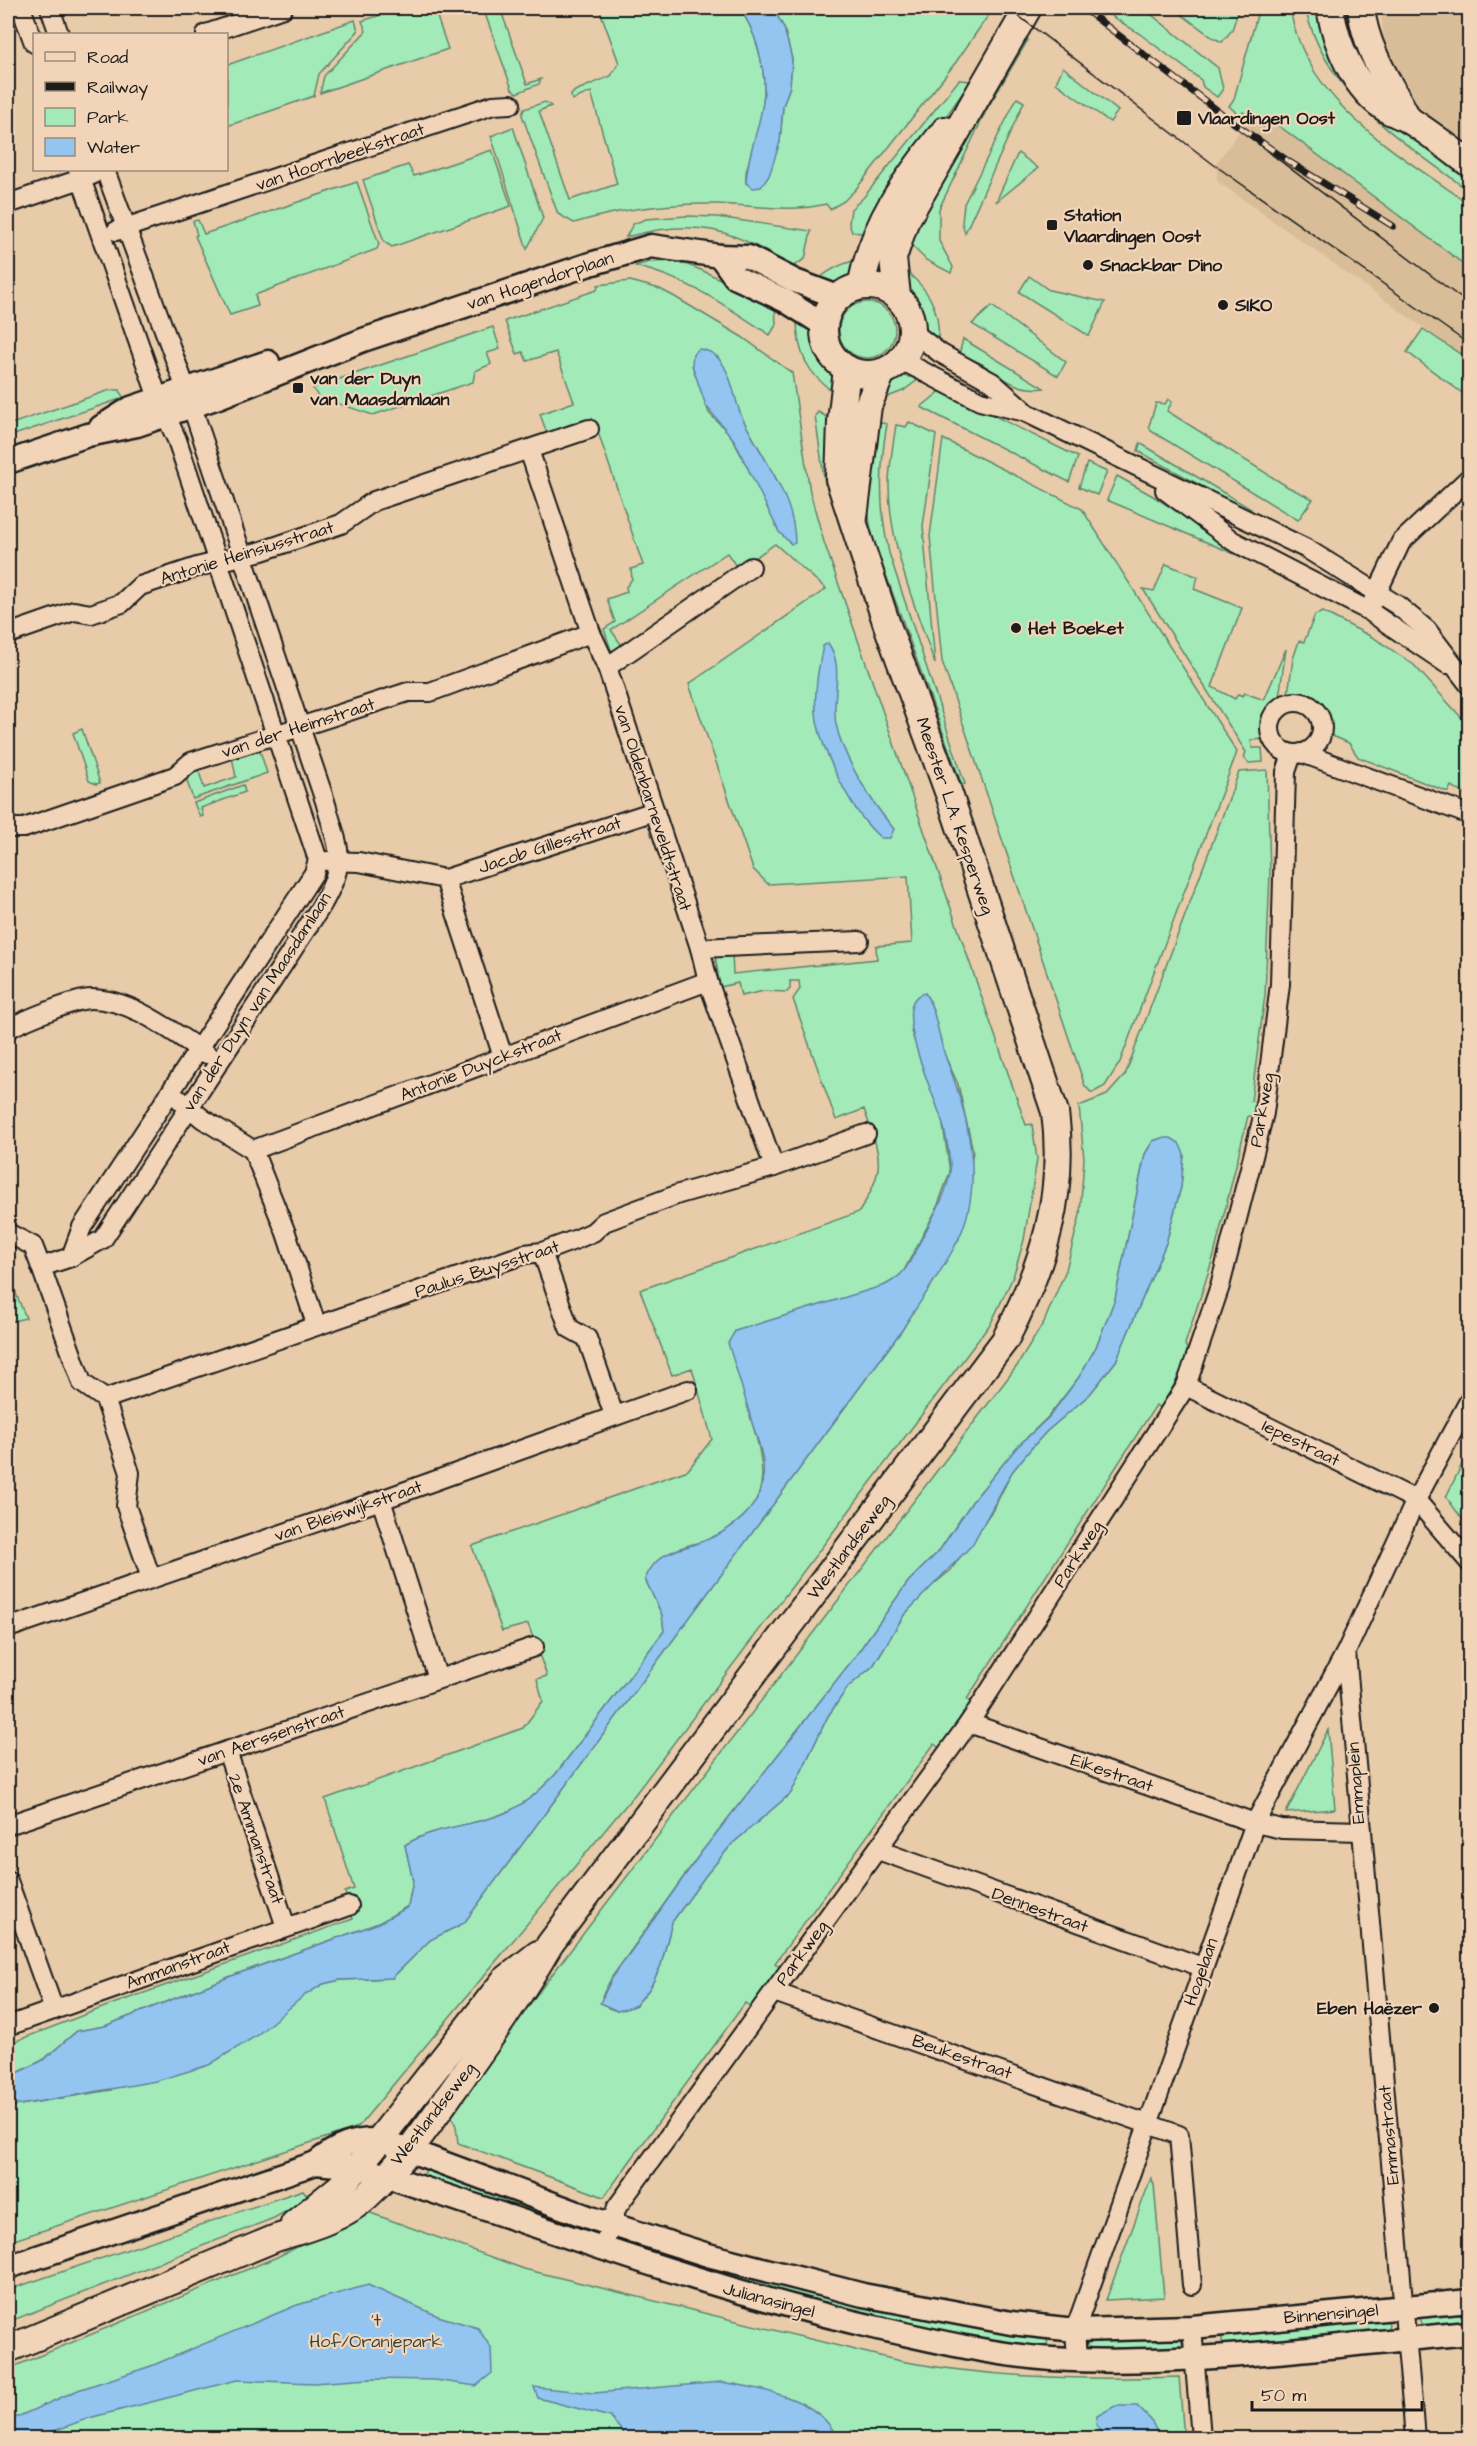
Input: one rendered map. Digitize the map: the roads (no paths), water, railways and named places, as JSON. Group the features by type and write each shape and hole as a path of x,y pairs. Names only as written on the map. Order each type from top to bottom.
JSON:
{"main road":[{"path":"897,296 892,266 905,222 932,179 984,80 1028,8"},
{"path":"1330,8 1340,49 1366,91 1388,110 1408,119 1470,164"},
{"path":"1361,8 1363,30 1370,48 1408,119"},
{"path":"861,286 868,253 885,212 915,167 984,80"},
{"path":"861,286 880,287 897,296 909,312 913,332 909,347 892,366 864,374 847,369 829,351 824,325 828,310 838,297 861,286"},
{"name":"Meester L.A. Kesperweg","path":"854,520 868,405 892,366"},
{"name":"Meester L.A. Kesperweg","path":"847,369 841,422 839,479 1055,1112"},
{"name":"Westlandseweg","path":"8,2349 276,2238 308,2229 345,2211 366,2197 408,2150 515,2004 550,1944 1005,1340 1023,1305 1051,1220 1059,1180 1059,1142 1055,1112"},
{"name":"Westlandseweg","path":"276,2238 323,2202 358,2167 504,1981 550,1944"}],"street":[{"path":"21,8 33,40"},
{"path":"50,8 59,33"},
{"path":"209,33 283,8"},
{"name":"van Hoornbeekstraat","path":"102,236 493,105 511,104"},
{"path":"8,204 79,174 98,171"},
{"name":"van der Duyn van Maasdamlaan","path":"41,1267 71,1257 103,1239 320,908 336,880 338,863 339,843 188,397 105,171"},
{"path":"79,174 278,734 318,860"},
{"name":"van Hogendorplaan","path":"8,462 88,435 137,425 163,406 188,397 651,246 720,256 748,257 795,281 838,297"},
{"path":"720,256 735,277 786,301 824,325"},
{"path":"913,332 940,353 992,382 1025,412"},
{"path":"892,366 980,401 1025,412 1307,549 1397,605 1427,630 1470,686"},
{"name":"Antonie Heinsiusstraat","path":"8,634 74,611 91,614 122,603 140,586 340,524 374,501 590,429"},
{"name":"van Oldenbarneveldtstraat","path":"529,450 591,633 607,668 700,948 708,981 774,1167"},
{"path":"1130,465 1233,541 1369,611 1456,670"},
{"path":"1369,611 1401,542 1470,477"},
{"path":"1286,567 1307,549"},
{"path":"607,668 751,567"},
{"name":"van der Heimstraat","path":"8,828 24,828 175,776 191,762 408,692 430,692 591,633"},
{"name":"Parkweg","path":"602,2250 617,2207 969,1723 1186,1386 1220,1286 1264,1113 1280,984 1286,772 1297,753 1470,815"},
{"name":"Jacob Gillesstraat","path":"318,860 338,863 359,862 445,879 655,811"},
{"name":"van der Duyn van Maasdamlaan","path":"71,1257 82,1227 314,873 318,860"},
{"path":"445,879 503,1057"},
{"path":"700,948 859,941"},
{"name":"Antonie Duyckstraat","path":"253,1150 708,981"},
{"path":"8,1029 21,1022 90,998 131,1008 219,1062"},
{"path":"169,1093 190,1106 203,1119 253,1150 286,1233 316,1324"},
{"name":"Paulus Buysstraat","path":"105,1399 316,1324 525,1254 542,1252 593,1232 604,1222 679,1194 774,1167 866,1134"},
{"path":"8,1233 33,1246 82,1383 105,1399 130,1473 126,1506 150,1578"},
{"path":"542,1252 569,1328 587,1338 614,1415"},
{"name":"Iepestraat","path":"1186,1386 1416,1500"},
{"name":"van Bleiswijkstraat","path":"8,1628 381,1500 688,1390"},
{"name":"Emmaplein","path":"1346,1652 1362,1832 1282,1829 1255,1823 1346,1652 1416,1500 1470,1399"},
{"path":"381,1500 438,1679"},
{"path":"1416,1500 1470,1563"},
{"name":"van Aerssenstraat","path":"8,1825 534,1647"},
{"name":"Eikestraat","path":"969,1723 1255,1823"},
{"name":"2e Ammanstraat","path":"226,1751 286,1927"},
{"name":"Hogelaan","path":"1077,2359 1075,2330 1255,1823"},
{"name":"Emmastraat","path":"1362,1832 1415,2439"},
{"name":"Dennestraat","path":"878,1850 1202,1967"},
{"path":"8,1881 54,2010"},
{"name":"Ammanstraat","path":"8,2026 349,1906"},
{"name":"Beukestraat","path":"774,1992 1149,2123"},
{"path":"1149,2123 1179,2135 1192,2284"},
{"name":"Westlandseweg","path":"8,2267 316,2163 334,2148 362,2139 381,2140"},
{"name":"Julianasingel","path":"381,2140 612,2225 708,2255 863,2295 1011,2323 1075,2330 1192,2327"},
{"name":"Westlandseweg","path":"316,2163 358,2167"},
{"name":"Julianasingel","path":"358,2167 602,2250 782,2305 913,2337 1022,2356 1077,2359 1195,2357"},
{"name":"Binnensingel","path":"1192,2327 1470,2301"},
{"path":"1192,2327 1201,2439"},
{"name":"Binnensingel","path":"1195,2357 1470,2332"}],"water":[{"path":"739,8 773,8 784,28 792,59 790,86 783,106 780,142 769,176 761,187 753,188 746,183 747,171 761,114 764,81 761,59 754,36"},
{"path":"699,349 715,355 727,372 741,415 783,493 789,509 795,543 791,544 779,532 734,440 706,406 692,365 693,354"},
{"path":"828,643 836,662 835,714 840,737 859,780 894,829 890,838 881,838 861,815 851,801 826,751 817,721 816,693 823,646"},
{"path":"925,993 932,1008 943,1050 961,1102 971,1148 971,1195 958,1240 902,1330 464,1923 430,1940 392,1978 340,1980 323,1984 305,1995 256,2036 209,2065 156,2081 8,2107 8,2078 43,2060 77,2031 105,2026 234,1975 379,1923 408,1907 413,1881 405,1845 429,1834 482,1821 507,1812 527,1800 555,1775 664,1631 662,1615 645,1579 654,1564 665,1555 709,1539 734,1524 745,1515 760,1492 763,1478 761,1453 728,1343 735,1331 893,1281 907,1266 938,1207 946,1190 950,1172 949,1153 941,1118 923,1070 912,1029 911,1012 915,999"},
{"path":"1171,1138 1179,1143 1184,1154 1181,1187 1166,1243 1116,1361 1090,1394 1046,1432 1028,1452 1012,1472 972,1545 904,1615 873,1666 848,1687 828,1716 791,1793 732,1844 706,1875 672,1922 661,1965 650,1988 636,2005 626,2009 617,2011 600,2003 612,1978 700,1854 854,1658 908,1582 939,1551 972,1502 1017,1447 1049,1417 1079,1377 1096,1347 1115,1299 1145,1154 1153,1141"},
{"path":"368,2285 438,2316 478,2328 491,2348 492,2373 476,2386 435,2380 369,2379 314,2383 237,2380 89,2418 35,2438 8,2438 8,2421 78,2390 151,2366 297,2305"},
{"path":"721,2382 770,2392 803,2404 829,2424 837,2438 628,2438 610,2417 538,2398 534,2387 594,2393"},
{"path":"1115,2406 1137,2406 1151,2420 1160,2438 1105,2435 1096,2425 1097,2416"}],"tram line":[{"path":"1008,8 1213,164 1470,345"},
{"path":"1079,8 1470,305"}],"railway":[{"path":"1083,8 1234,123 1291,163 1393,226"}],"place":[{"name":"Vlaardingen Oost","path":"1184,118"},
{"name":"Station Vlaardingen Oost","path":"1052,225"},
{"name":"Snackbar Dino","path":"1088,265"},
{"name":"SIKO","path":"1223,305"},
{"name":"van der Duyn van Maasdamlaan","path":"298,388"},
{"name":"Het Boeket","path":"1016,628"},
{"name":"Eben Haëzer","path":"1434,2008"}],"park label":[{"name":"'t Hof/Oranjepark","path":"376,2330"}]}
